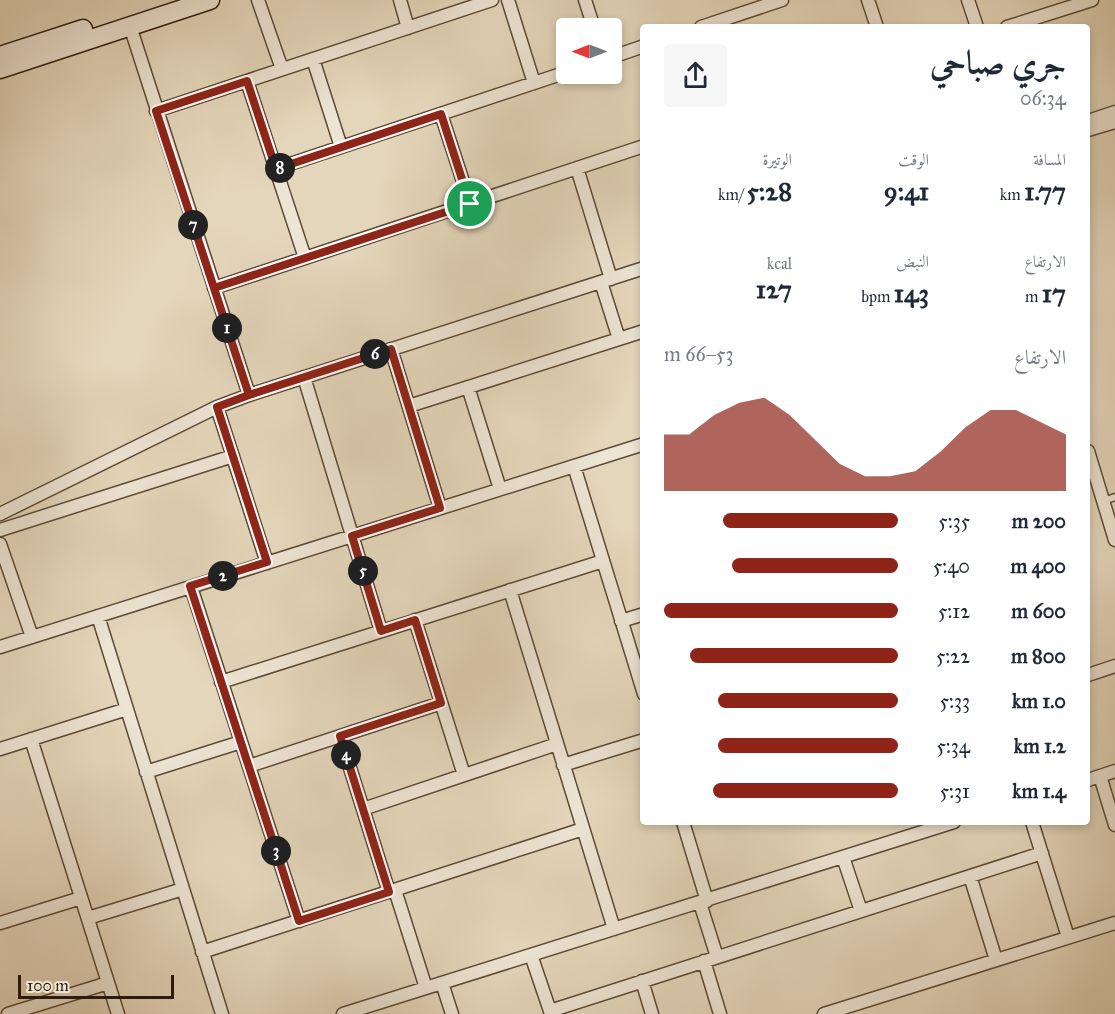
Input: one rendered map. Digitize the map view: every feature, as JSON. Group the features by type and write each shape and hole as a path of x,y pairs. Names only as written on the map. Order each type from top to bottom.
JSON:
{"street":[{"path":"0,56 170,0"},
{"path":"0,69 210,0"},
{"path":"258,0 282,69"},
{"path":"400,0 408,28"},
{"path":"156,111 492,0"},
{"path":"508,0 534,83"},
{"path":"585,0 591,18"},
{"path":"710,24 782,0"},
{"path":"868,0 876,24"},
{"path":"968,0 976,24"},
{"path":"1016,24 1092,0"},
{"path":"130,26 249,395"},
{"path":"622,54 640,47"},
{"path":"313,59 341,147"},
{"path":"276,169 556,76"},
{"path":"247,81 304,258"},
{"path":"1090,120 1115,112"},
{"path":"441,114 470,204"},
{"path":"1090,129 1115,122"},
{"path":"214,288 640,147"},
{"path":"577,168 619,339"},
{"path":"0,514 217,407 640,269"},
{"path":"409,406 640,332"},
{"path":"391,349 440,508"},
{"path":"304,377 381,631"},
{"path":"468,387 500,489"},
{"path":"217,407 267,562"},
{"path":"0,647 640,445"},
{"path":"0,530 233,456"},
{"path":"1090,456 1109,499 1115,540"},
{"path":"574,466 640,681"},
{"path":"0,544 32,637"},
{"path":"221,682 603,561"},
{"path":"190,586 299,921"},
{"path":"510,590 614,929"},
{"path":"621,621 640,615"},
{"path":"98,616 222,1014"},
{"path":"415,620 464,775"},
{"path":"1090,674 1115,666"},
{"path":"249,766 441,703"},
{"path":"0,749 127,709"},
{"path":"340,736 363,809 426,988"},
{"path":"31,739 118,1014"},
{"path":"563,765 640,741"},
{"path":"146,772 241,742"},
{"path":"363,809 557,744"},
{"path":"1115,771 1094,778 1115,825"},
{"path":"684,825 717,957"},
{"path":"343,1014 944,825"},
{"path":"1033,825 1068,937"},
{"path":"202,952 583,829"},
{"path":"531,955 550,1012 1042,853"},
{"path":"843,857 861,911"},
{"path":"970,876 996,960"},
{"path":"88,918 183,889"},
{"path":"0,923 81,898"},
{"path":"824,1014 1115,923"},
{"path":"704,961 720,1014"},
{"path":"642,981 652,1014"},
{"path":"442,983 452,1014"},
{"path":"8,1014 108,984"}],"route":[{"path":"470,204 214,288 249,395 217,407 267,562 190,586 299,921 389,892 340,736 441,703 415,620 381,631 352,536 440,508 391,349 249,395 156,111 247,81 276,169 441,114 470,204"}]}
